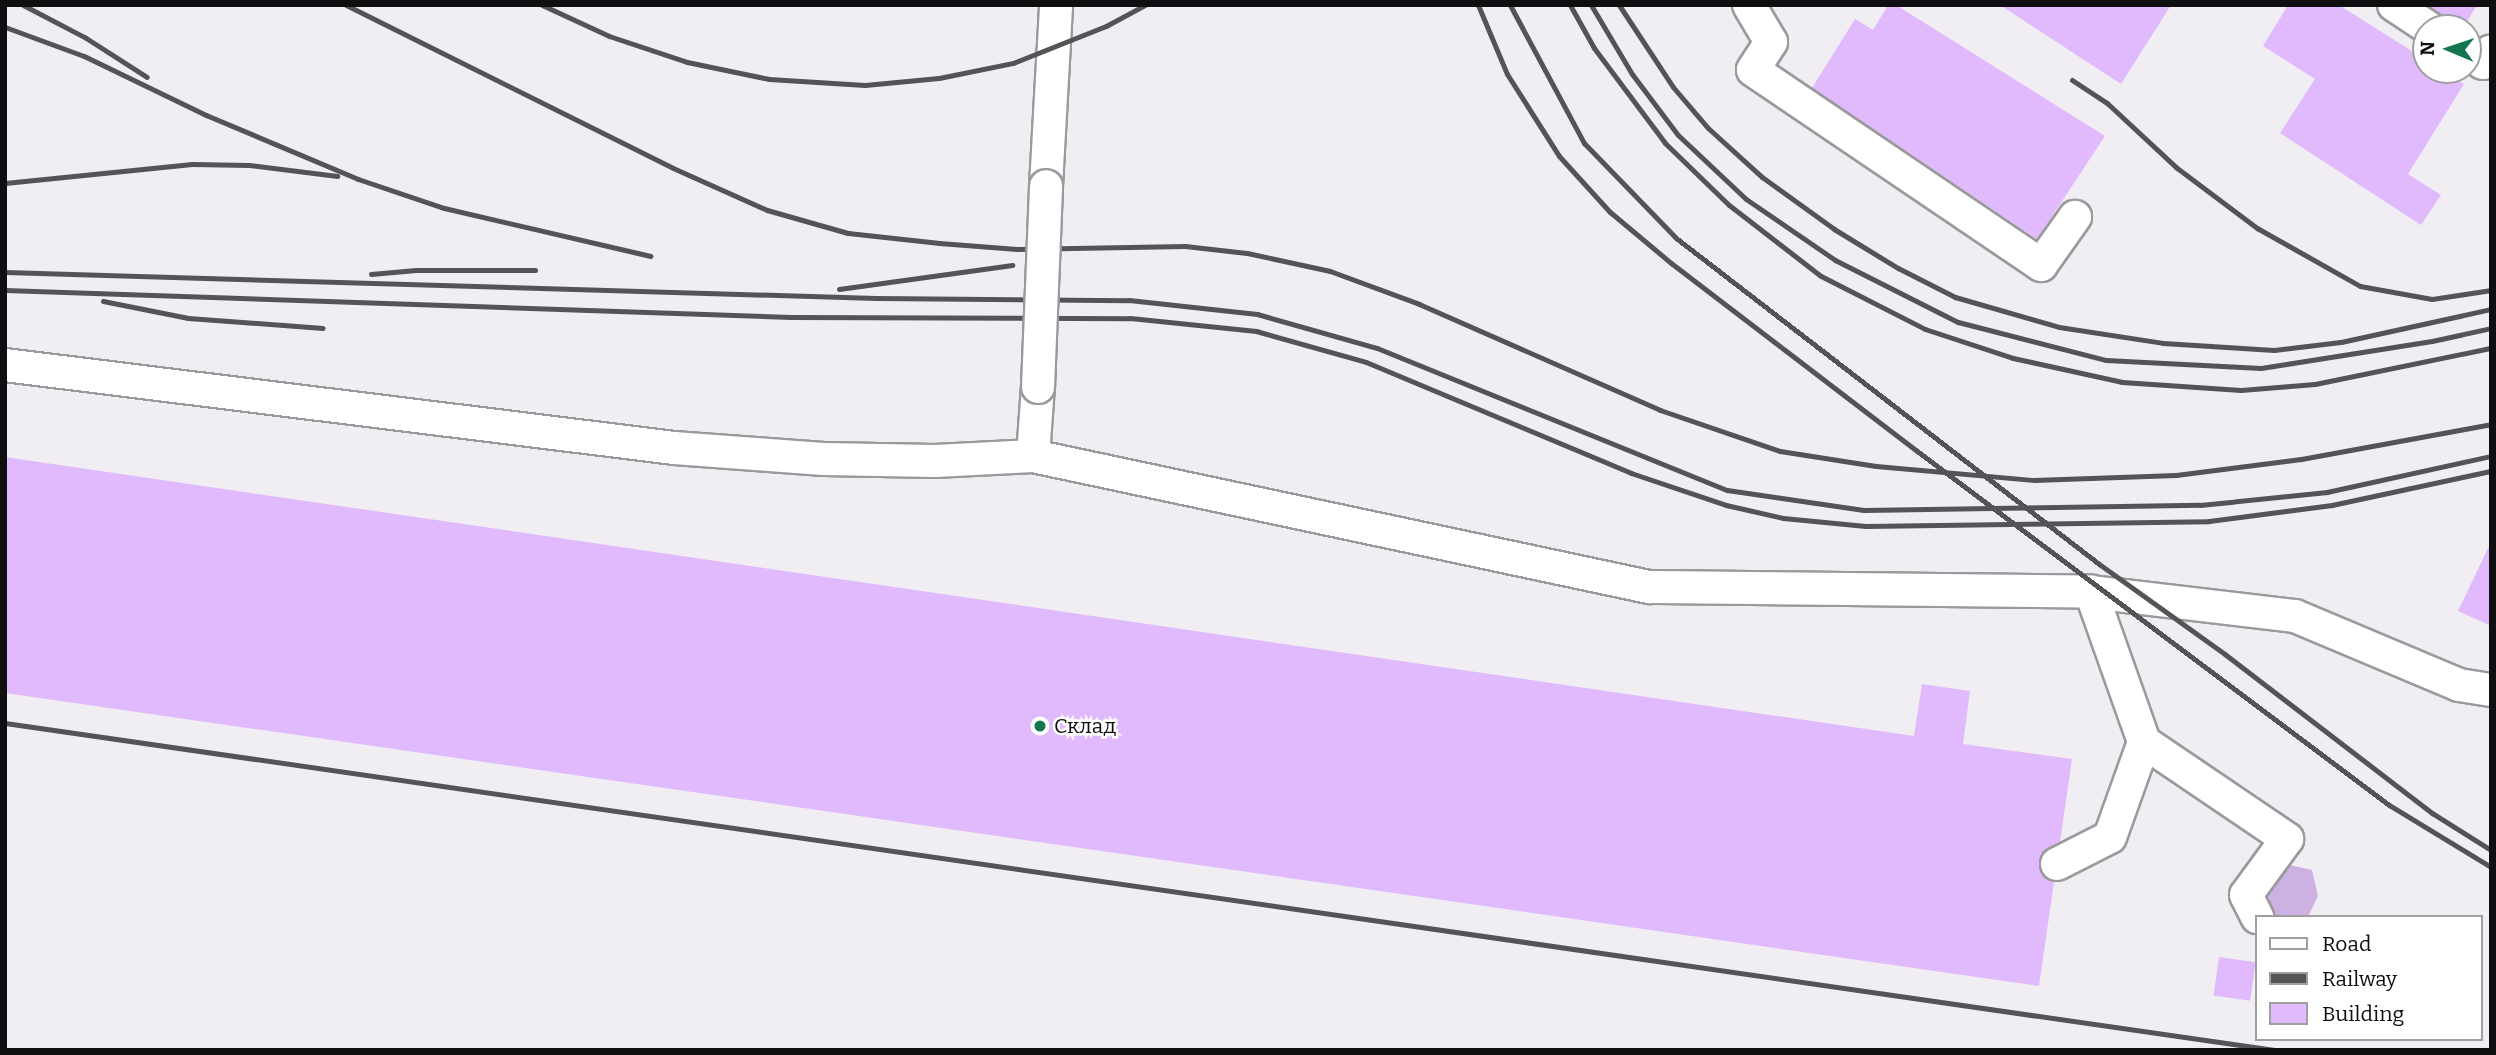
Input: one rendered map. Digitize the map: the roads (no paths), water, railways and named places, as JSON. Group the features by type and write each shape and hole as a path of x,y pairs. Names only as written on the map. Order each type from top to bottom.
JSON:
{"lane":[{"path":"1033,456 1056,5"},
{"path":"1749,5 1771,42 1754,70 2041,265 2075,217"},
{"path":"2394,5 2412,17"},
{"path":"5,365 674,448 852,459 935,461 1033,456 1649,587 2091,592 2295,616 2459,685 2491,690"},
{"path":"2091,592 2144,742 2287,839 2246,895 2256,915"},
{"path":"2057,864 2110,837 2144,742"}],"railway":[{"path":"23,5 86,38 147,77"},
{"path":"346,5 673,168 767,210 848,233 939,243 1017,249 1185,246 1247,253 1330,271 1419,304 1660,410 1780,451 1876,466 2034,480 2176,475 2301,459 2491,424"},
{"path":"542,5 609,36 687,62 769,79 865,85 939,78 1013,63 1106,26 1145,5"},
{"path":"1478,5 1507,74 1559,156 1610,212 1671,263 1917,451 2389,805 2491,867"},
{"path":"1510,5 1584,143 1676,238 2099,564 2226,655 2432,813 2491,850"},
{"path":"1570,5 1594,48 1665,143 1729,205 1821,276 1925,329 2013,358 2122,382 2241,390 2315,384 2491,348"},
{"path":"1591,5 1632,74 1678,135 1746,199 1835,260 1958,322 2106,360 2261,368 2432,341 2491,328"},
{"path":"1619,5 1673,87 1708,128 1762,177 1834,229 1898,268 1955,297 2059,327 2163,343 2274,350 2341,342 2491,309"},
{"path":"5,27 84,56 206,115 358,179 444,208 651,256"},
{"path":"2072,80 2107,103 2177,168 2257,228 2360,286 2432,299 2491,290"},
{"path":"5,183 192,164 249,165 337,176"},
{"path":"839,289 1012,265"},
{"path":"371,274 416,270 535,270"},
{"path":"5,272 876,298 1129,300 1257,314 1377,348 1727,490 1864,510 2200,505 2327,492 2491,456"},
{"path":"5,290 791,317 1130,318 1256,331 1366,362 1631,473 1726,505 1783,518 1866,526 2209,521 2332,505 2491,471"},
{"path":"103,301 188,318 323,328"},
{"path":"5,723 2275,1050"}],"place":[{"name":"Склад","path":"1040,726"}]}
